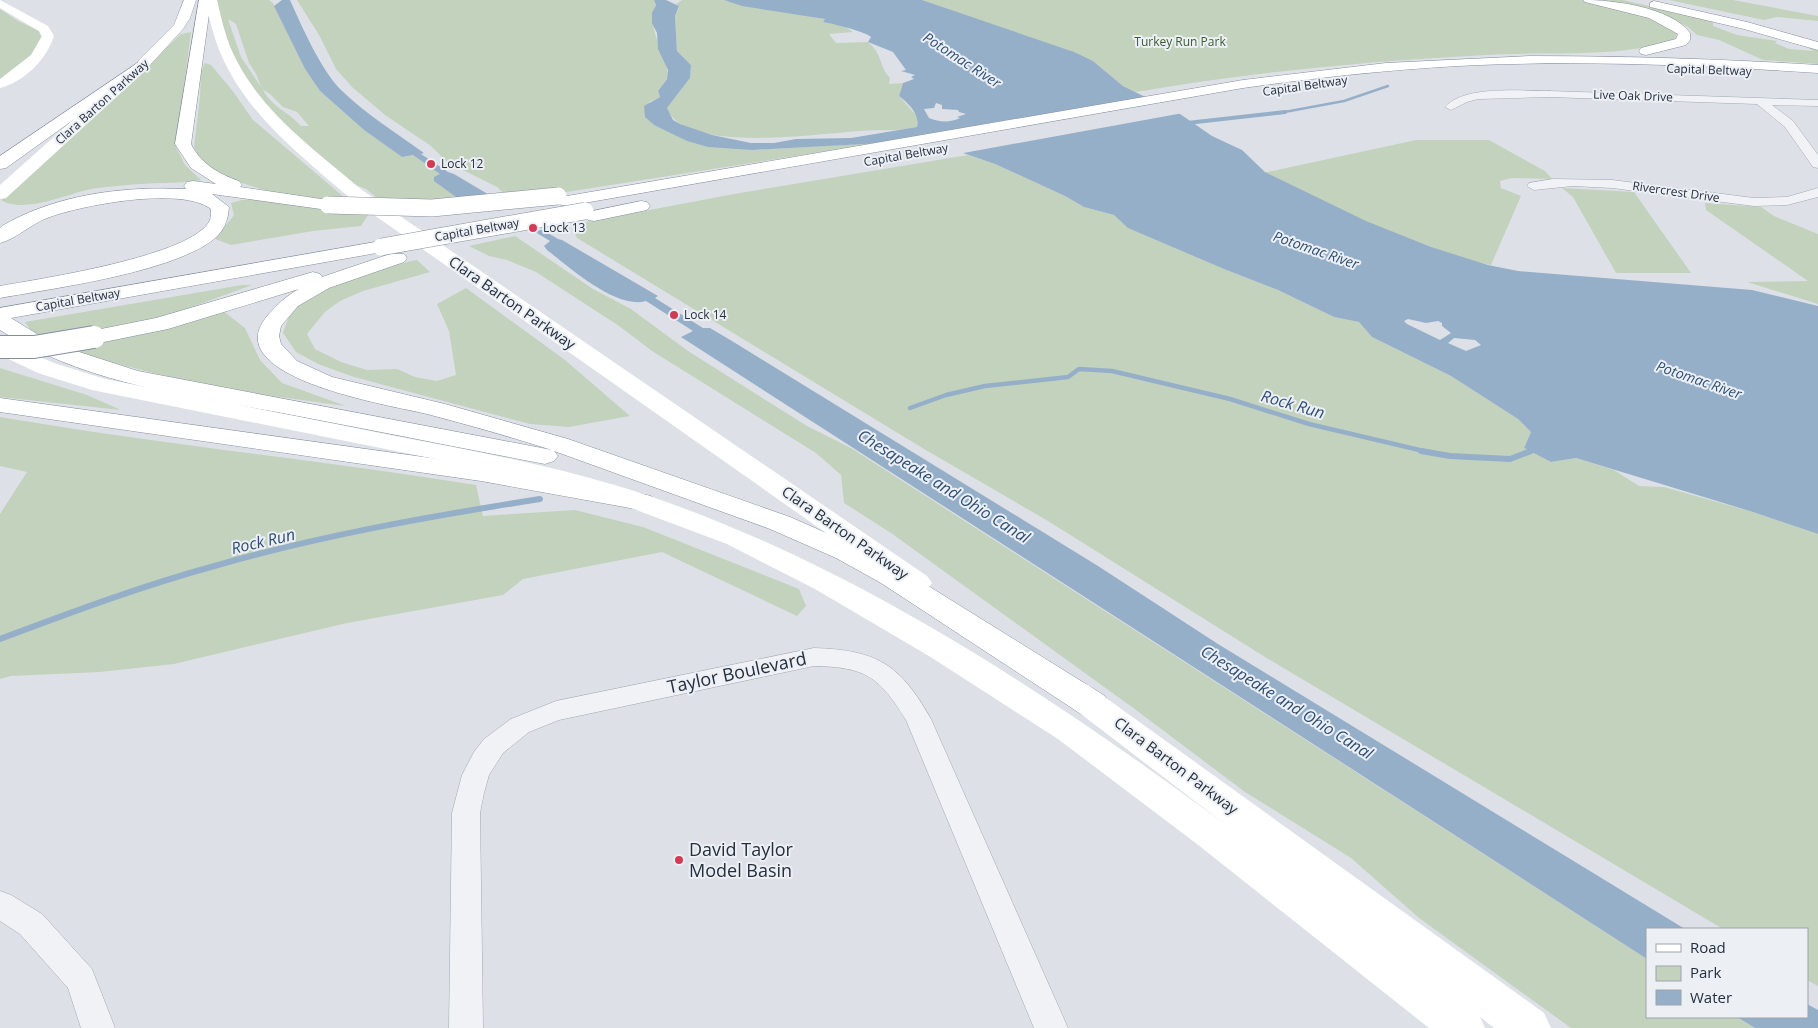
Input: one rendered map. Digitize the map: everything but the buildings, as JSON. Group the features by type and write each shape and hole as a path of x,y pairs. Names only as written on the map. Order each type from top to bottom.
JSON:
{"main road":[{"name":"Clara Barton Parkway","path":"0,194 168,39 185,18 190,0"},
{"path":"204,0 184,144 190,159 206,172 231,184 265,196"},
{"name":"Clara Barton Parkway","path":"210,0 228,57 251,96 300,146 356,194 1093,705 1529,1028"},
{"path":"1452,61 1636,52 1675,45 1684,40 1684,33 1680,29 1666,22 1589,0"},
{"path":"1631,0 1747,26 1818,46"},
{"path":"1649,0 1818,41"},
{"path":"0,3 44,30 48,36 46,42 27,67 0,84"},
{"path":"1684,8 1818,35"},
{"name":"Capital Beltway","path":"737,178 1278,78 1378,66 1452,61 1638,60 1818,69"},
{"path":"0,164 145,62"},
{"name":"Capital Beltway","path":"0,298 381,247 563,198 737,178 1298,86 1464,69 1604,67 1713,70 1818,76"},
{"path":"1372,77 1470,72 1610,71 1690,73 1818,82"},
{"path":"0,347 34,347 94,338 160,324 334,272 381,247 472,240 737,178"},
{"path":"0,224 54,202 128,188 194,186 328,205 432,208 563,198"},
{"path":"0,237 18,225 56,209 122,195 176,193 209,199 218,206 221,213 220,221 213,230 184,247 51,292 0,292"},
{"path":"381,247 291,302 271,325 268,336 270,346 288,366 324,382 502,427 567,447 780,523 846,552 891,576 1093,705"},
{"name":"Capital Beltway","path":"0,314 51,292"},
{"path":"0,321 47,348 82,361 150,380 566,460 622,473 709,498"},
{"path":"0,347 46,368 100,385 510,466 583,484 641,502 737,538 825,582 940,648 1070,730 1210,833 1463,1028"},
{"path":"0,404 471,471 641,502"}],"street":[{"name":"Live Oak Drive","path":"1451,107 1463,99 1478,96 1549,94 1818,104"},
{"path":"1760,101 1789,124 1818,164"},
{"name":"Rivercrest Drive","path":"1534,186 1561,183 1612,184 1752,201 1793,200 1818,192"},
{"name":"Taylor Boulevard","path":"466,1028 466,813 468,796 476,773 489,749 510,730 532,718 556,711 814,657 844,657 862,661 880,671 902,690 918,719 1051,1028"},
{"path":"0,904 31,924 81,980 98,1028"}],"green space":[{"path":"216,0 269,0 273,3 305,69 320,91 364,130 402,157 413,155 441,174 466,203 377,198 366,189 355,185 298,137 259,97 237,63 228,42","holes":["228,19 236,24 249,63 261,87 241,57","263,90 283,107 297,112 309,126 301,126 271,101"]},
{"path":"297,0 654,0 656,4 653,14 653,25 666,63 667,78 658,91 660,97 649,102 654,125 669,131 752,150 878,143 541,196 507,196 497,187 447,162 431,146 385,115 352,87 336,69 319,35"},
{"path":"682,0 724,0 825,19 823,22 844,26 853,32 829,34 836,43 868,42 873,47 890,78 889,84 903,83 899,96 917,116 917,127 895,130 868,130 755,138 698,132 678,123 667,108 690,78 691,65 677,51 675,16 679,7 676,4"},
{"name":"Turkey Run Park","path":"922,0 1580,0 1650,18 1677,33 1675,39 1655,45 1608,52 1509,54 1399,60 1267,73 1136,92 1123,86 1093,61"},
{"path":"1601,0 1623,0 1713,21 1713,26 1737,35 1777,41 1775,43 1789,49 1814,51 1803,45 1818,49 1818,64 1763,60 1719,40 1697,35 1688,27 1667,18"},
{"path":"1669,0 1733,0 1818,16 1818,21 1777,17 1764,20"},
{"path":"0,9 18,21 39,31 42,40 22,67 0,81"},
{"path":"191,32 176,147 185,165 201,180 96,188 41,203 19,205 9,204 1,200 181,34"},
{"path":"205,63 211,65 232,90 253,120 345,198 333,201 317,201 277,194 237,181 204,164 194,147 201,71"},
{"path":"1416,140 1489,140 1545,171 1552,179 1512,178 1500,181 1501,188 1521,196 1491,265 1450,257 1384,235 1258,174"},
{"path":"968,155 995,164 1065,196 1084,207 1114,215 1129,228 1278,290 1334,317 1359,322 1372,337 1451,376 1518,419 1531,432 1524,448 1551,462 1576,458 1614,470 1639,486 1664,487 1753,512 1818,534 1818,986 1808,981 1808,928 1721,928 1265,657 1048,521 924,449 577,238 574,231 586,222 734,194"},
{"path":"1562,188 1634,192 1691,273 1616,273 1573,197"},
{"path":"242,200 265,200 368,215 361,226 313,231 231,245 215,239 234,215 231,203"},
{"path":"1705,203 1761,207 1774,216 1818,234 1818,304 1747,282 1808,281 1706,210"},
{"path":"515,236 593,289 631,309 688,351 807,426 851,448 1646,958 1646,1018 1739,1018 1755,1028 1571,1028 1419,918 1351,858 1245,792 1136,710 891,533 844,503 841,475 816,453 652,351 619,326 536,272 507,260 489,256 469,246"},
{"path":"417,260 430,272 363,291 340,301 325,312 307,334 315,349 341,362 367,370 397,369 415,377 437,381 456,375 449,331 437,304 466,288 565,360 630,416 569,427 530,424 354,377 318,364 296,352 283,333 290,315 299,305 313,295 348,279"},
{"path":"242,285 252,285 170,315 47,340 32,332 25,322"},
{"path":"222,310 245,328 260,360 282,383 346,406 246,392 148,372 83,354 75,347 119,339"},
{"path":"0,368 87,395 121,410 0,397"},
{"path":"0,417 119,436 476,485 483,516 575,510 643,527 799,589 806,606 797,616 662,552 523,579 503,595 347,623 174,664 100,672 11,676 0,679 0,514 27,472 0,466"}],"water":[{"name":"Chesapeake and Ohio Canal","path":"282,0 290,0 319,60 341,90 371,115 424,153 421,154 448,172 518,212 516,214 558,239 658,296 655,298 703,328 710,328 732,341 1098,566 1218,644 1683,928 1646,928 1646,958 681,337 693,331 646,301 634,302 621,299 594,285 547,250 544,246 550,241 509,216 481,215 434,181 434,177 440,174 413,155 402,157 364,130 320,91 305,69 274,6"},
{"name":"Potomac River","path":"654,0 666,0 679,6 675,16 677,51 691,65 690,78 667,108 673,120 712,135 751,143 774,143 796,139 851,138 917,127 917,118 913,110 899,96 903,83 914,79 911,77 915,75 901,71 906,70 893,52 868,42 871,37 855,30 823,22 825,19 742,6 724,0 922,0 1074,52 1093,61 1123,86 1180,114 1212,136 1242,150 1265,172 1366,221 1431,247 1488,265 1518,271 1752,290 1818,306 1818,534 1753,512 1576,458 1551,462 1524,448 1531,432 1518,419 1451,376 1372,337 1359,322 1334,317 1278,290 1128,228 1114,215 1084,207 1065,196 995,164 960,152 902,142 752,150 708,147 687,141 654,125 645,117 644,106 660,97 658,91 667,79 668,70 658,49 657,33 652,23 652,13 656,5","holes":["936,103 942,105 942,109 958,110 966,114 957,117 960,118 956,120 948,121 929,118 924,109 934,108","1408,319 1426,323 1438,321 1451,333 1440,340 1404,321","1454,338 1475,340 1481,345 1466,351 1448,343"]},
{"path":"1808,1005 1818,1010 1818,1028 1755,1028 1739,1018 1808,1018"}],"pier":[{"path":"1149,96 1183,113 958,154 902,145 858,146"},
{"path":"503,200 520,210 520,214 546,229 531,232 508,219 481,217 463,204"}],"waterway":[{"path":"1284,112 1344,101 1388,86"},
{"path":"1187,123 1284,112"},
{"path":"1279,113 1284,112"},
{"name":"Rock Run","path":"910,408 946,395 985,386 1068,377 1079,369 1112,371 1230,399 1309,424 1428,452"},
{"name":"Rock Run","path":"1528,452 1536,449"},
{"name":"Rock Run","path":"1421,451 1450,456 1510,459 1531,451"},
{"name":"Rock Run","path":"0,639 135,590 258,554 378,527 540,499"}],"place":[{"name":"Lock 12","path":"431,164"},
{"name":"Lock 13","path":"533,228"},
{"name":"Lock 14","path":"674,315"},
{"name":"David Taylor Model Basin","path":"679,860"}]}
